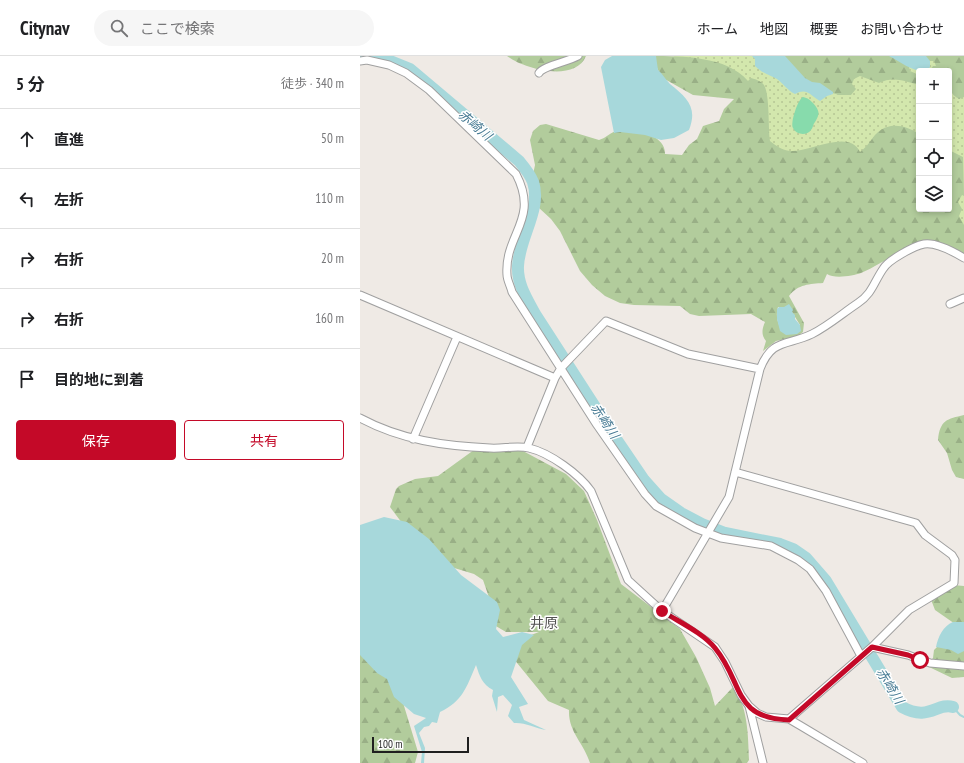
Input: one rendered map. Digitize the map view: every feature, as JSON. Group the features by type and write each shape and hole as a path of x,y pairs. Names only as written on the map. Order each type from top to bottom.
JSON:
{"street":[{"path":"539,73 544,67 563,63 578,56"},
{"path":"360,61 367,60 389,65 406,73 429,90 516,174 524,189 525,210 509,258 507,275 512,292 597,425 645,494 656,506 674,518 707,533 721,538 771,546 798,560 810,569 826,591 861,656"},
{"path":"662,611 729,497 760,369 765,357 772,348 781,342 800,339 813,333 866,298 873,289 883,268 891,261 923,244 933,244 964,258"},
{"path":"360,295 555,378"},
{"path":"950,304 964,298"},
{"path":"527,447 555,378 561,368 606,321 688,354 760,369"},
{"path":"413,440 456,337"},
{"path":"360,418 413,440 456,446 527,447 548,456 567,468 586,483 591,491 609,531 624,574 628,580 662,611 714,647 725,662 741,695 757,714 766,718 789,720 863,763"},
{"path":"735,472 916,523 925,535 952,555 955,560 954,583 909,610 872,647 789,720"},
{"path":"872,647 908,655 930,663 964,666"},
{"path":"749,706 763,763"}],"green space":[{"path":"507,56 586,56 580,64 571,69 549,71 525,65"},
{"path":"652,56 690,57 716,62 739,73 748,81 751,78 760,81 764,85 767,96 770,141 779,148 790,151 798,151 828,143 847,142 855,145 860,152 867,146 875,135 885,128 897,126 914,131 916,132 916,212 952,212 952,152 963,157 964,196 962,195 958,202 962,209 959,216 964,225 964,261 928,241 910,247 861,273 839,277 830,276 827,274 823,283 809,284 800,287 789,296 804,323 803,332 798,336 776,341 763,351 766,341 762,332 765,322 751,314 699,316 690,314 680,306 634,305 620,303 605,296 592,285 580,271 560,231 551,219 538,207 532,193 531,184 535,165 530,140 533,131 540,125 546,124 599,140 618,130 632,129 648,133 655,137 664,147 665,154 682,155 689,145 697,139 703,126 719,121 724,109 734,99 693,95 661,77","holes":["778,307 784,307 792,312 800,325 797,333 786,334 781,329 778,322"]},
{"path":"673,56 964,56 964,238 951,212 952,212 952,68 916,68 916,164 762,193 747,95"},
{"path":"782,56 894,56 908,63 910,71 916,74 916,84 894,80 879,83 860,76 854,79 852,84 856,89 851,95 839,95 813,87"},
{"path":"923,56 964,56 964,97 959,99 952,93 952,68 932,68 933,66 936,66 934,61 927,61"},
{"path":"803,97 809,99 817,108 818,117 812,129 807,133 802,134 794,130 792,125 797,106"},
{"path":"964,415 964,479 956,477 952,470 947,453 938,440 939,433 945,422 949,419"},
{"path":"478,447 523,451 566,474 584,491 597,520 621,584 680,629 696,657 710,688 715,706 734,686 739,695 745,713 749,760 747,763 590,763 571,725 569,710 548,701 513,658 523,638 539,632 506,632 489,622 493,609 483,580 474,574 451,567 405,527 390,507 396,489 399,486 415,479 438,476"},
{"path":"953,585 964,586 964,626 958,626 935,610 930,597"},
{"path":"360,635 401,696 418,752 415,763 360,763"},
{"path":"939,645 964,649 964,677 952,678 927,666 933,658 934,650"}],"water":[{"path":"612,56 656,56 658,70 689,104 692,115 689,130 674,138 661,140 645,135 620,132 614,133 601,67 605,60"},
{"path":"752,56 785,56 805,78 812,82 820,83 833,92 833,94 820,101 809,93 803,91 795,94 777,79 766,74 755,66 755,59"},
{"path":"889,56 926,56 930,61 929,68 916,68 916,70"},
{"path":"789,304 795,315 795,319 800,325 801,331 797,334 786,335 780,331 777,319 777,309"},
{"path":"384,517 407,522 429,539 461,575 497,602 500,610 496,629 503,637 522,632 534,635 522,645 511,677 528,704 519,707 524,720 546,730 526,724 514,723 508,716 512,705 503,695 498,697 497,712 492,696 493,690 482,680 476,665 463,693 459,698 448,708 440,712 437,723 432,722 429,726 424,727 419,733 425,748 424,763 421,763 422,752 414,726 426,718 414,714 394,697 387,679 377,673 360,655 360,525"},
{"path":"953,622 964,622 964,651 958,654 951,650 936,647 938,639 946,626"}],"waterway":[{"name":"赤崎川","path":"360,57 380,57 410,69 519,161 529,173 533,182 535,203 519,255 518,273 523,291 535,314 608,427 644,480 661,499 681,513 702,524 725,533 780,544 793,549 806,558 826,581 902,707 919,713 932,711 947,706 953,707"},
{"path":"953,707 960,715 964,717"}],"district":[{"name":"井原","path":"544,623"}],"route":[{"path":"662,611 714,647 725,662 741,695 749,706 757,714 766,718 789,720 872,647 908,655 920,660"}]}
